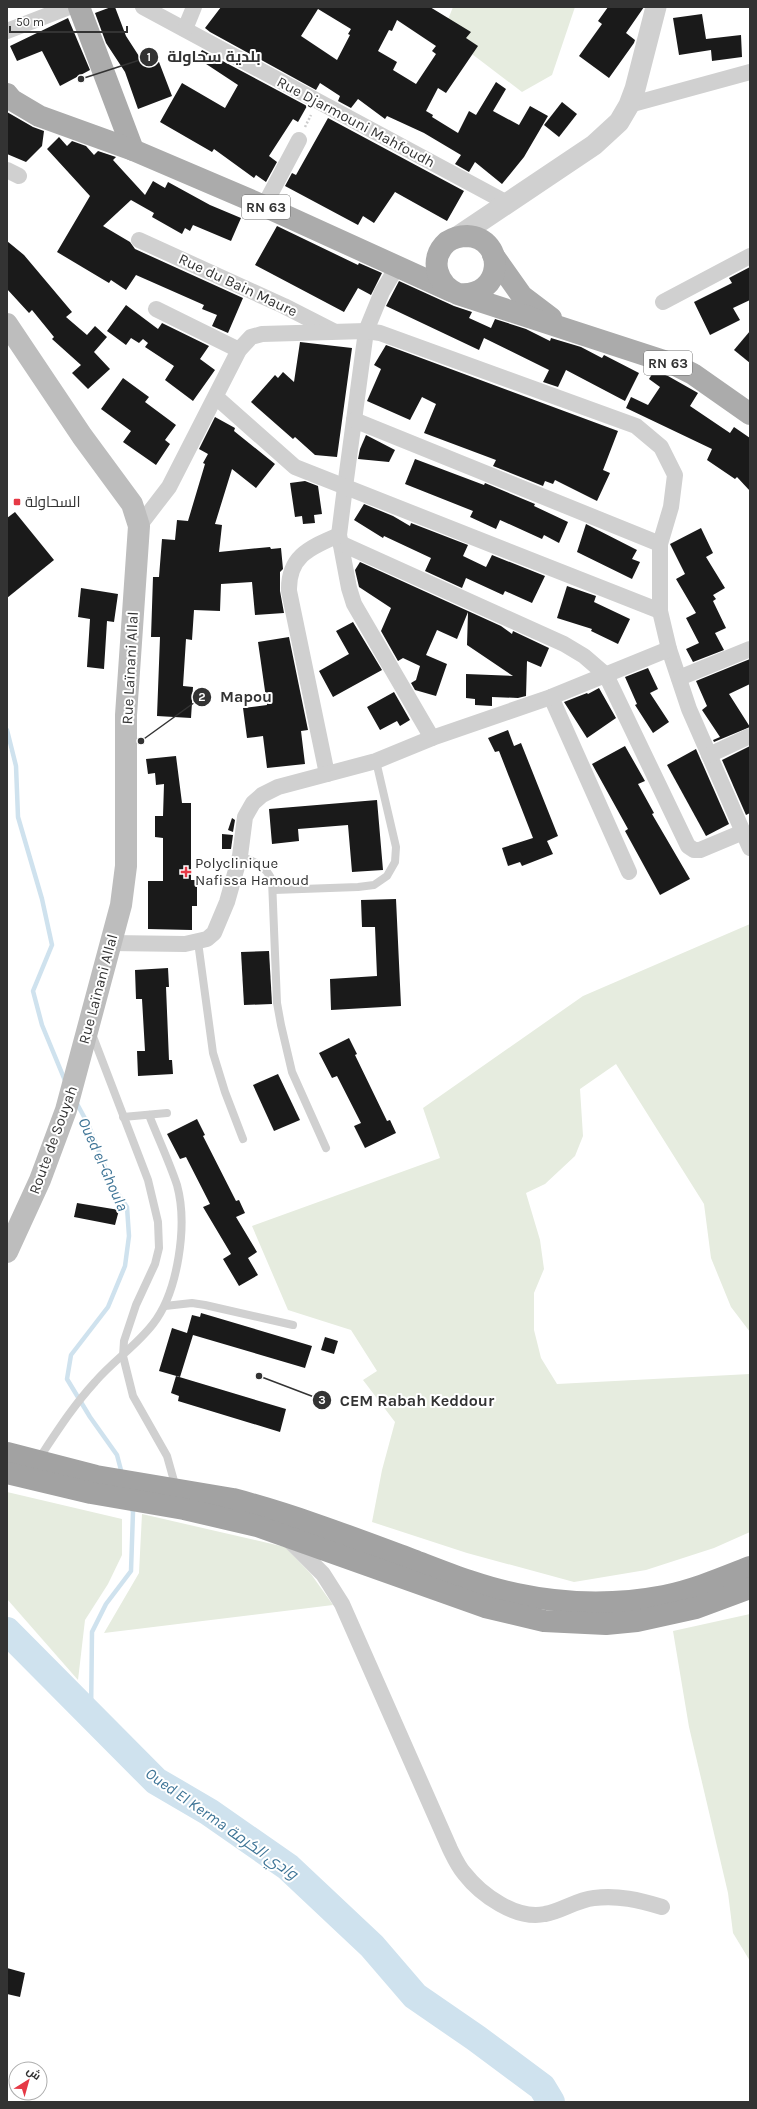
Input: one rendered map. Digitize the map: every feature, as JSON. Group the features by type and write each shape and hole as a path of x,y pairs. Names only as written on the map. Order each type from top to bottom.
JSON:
{"highway":[{"path":"7,1453 37,1462 94,1484"},
{"path":"7,1473 94,1484 153,1495 284,1535 485,1607 544,1621 591,1624 637,1621 696,1608 750,1588"},
{"path":"153,1495 176,1489 254,1505 335,1531 488,1587 546,1599 605,1602 663,1596 692,1589 750,1567"}],"main road":[{"path":"79,7 133,150"},
{"path":"7,94 12,100 39,116 133,150"},
{"name":"RN 63","path":"133,150 264,206 455,292 682,369 749,412"},
{"name":"RN 63","path":"455,292 439,279 436,261 450,241 476,238 492,252 522,296 539,310 575,332"},
{"path":"397,267 420,259 450,241"},
{"path":"455,292 474,293 488,285 495,270 492,252"},
{"name":"Rue Laïnani Allal","path":"7,324 82,436 132,504 138,526 126,715 126,866 121,905 88,1023 77,1070"},
{"name":"Route de Souyah","path":"7,1252 40,1180 66,1110 77,1070"}],"street":[{"path":"7,31 69,7"},
{"name":"Rue Djarmouni Mahfoudh","path":"142,7 317,102 499,209"},
{"path":"185,29 194,7"},
{"path":"450,241 594,145 618,122 629,105 635,89 656,7"},
{"path":"629,105 750,72"},
{"path":"264,206 298,140"},
{"path":"492,252 489,236 499,209"},
{"name":"Rue du Bain Maure","path":"139,240 284,306 336,332"},
{"path":"663,302 750,256"},
{"path":"397,267 382,292 366,331 345,487 340,539 349,588 354,604 432,738"},
{"path":"156,309 239,350"},
{"path":"138,526 169,487 239,350 251,338 262,334 366,331 394,337 636,426 661,447 675,475 672,507 660,544 660,611 669,649 689,709 750,848"},
{"path":"216,397 294,467 660,611"},
{"path":"354,420 660,544"},
{"path":"327,774 289,591 289,580 292,568 299,557 311,548 340,539 564,644 584,656 606,675 688,846 694,850 700,850 743,832"},
{"path":"111,943 198,942 207,939 219,924 228,902 240,856 245,817 253,803 262,795 278,787 376,761 432,738 551,697 669,649"},
{"path":"679,678 750,649"},
{"path":"551,697 629,872"},
{"path":"709,755 750,736"},
{"path":"284,1535 310,1560 335,1590 350,1620 450,1849 464,1873 478,1887 509,1908 528,1915 545,1914 578,1901 606,1897 633,1898 662,1907"}],"lane":[{"path":"274,890 358,887 374,885 387,876 395,862 396,847 376,761"},
{"path":"240,856 255,862 268,871 274,890 278,1003 281,1025 292,1072 326,1148"},
{"path":"198,942 213,1054 225,1092 243,1139"},
{"path":"88,1023 153,1197 160,1235 155,1264 134,1312 124,1341 123,1356 133,1396 167,1456 176,1489"},
{"path":"124,1116 167,1113"},
{"path":"37,1462 72,1408 96,1380 123,1356 153,1324 165,1306 176,1268 181,1240 181,1218 177,1186 148,1115"},
{"path":"165,1306 192,1303 293,1325"}],"path":[{"path":"298,140 317,102"}],"shaded area":[{"path":"453,7 575,7 552,75 522,92 443,32"},
{"path":"750,924 750,1332 731,1307 711,1258 704,1204 616,1064 580,1089 583,1136 575,1156 545,1184 526,1193 540,1240 544,1269 534,1293 534,1330 541,1358 557,1384 750,1374 750,1532 714,1548 646,1570 574,1582 467,1553 372,1522 382,1470 395,1422 363,1380 377,1371 351,1330 288,1310 252,1226 440,1158 423,1108 583,996"},
{"path":"7,1492 122,1519 122,1555 108,1584 85,1620 78,1680 7,1599"},
{"path":"142,1514 285,1547 311,1574 333,1605 104,1633 139,1573"},
{"path":"750,1614 750,1961 733,1933 728,1893 689,1727 673,1631"}],"building":[{"path":"115,7 126,36 146,67 159,62 172,96 138,109 125,72 106,43 95,13"},
{"path":"221,7 430,7 471,32 466,38 478,46 446,93 438,88 426,111 433,115 432,117 458,133 469,111 476,115 496,82 506,89 493,111 519,125 530,106 548,116 524,157 502,184 475,162 469,172 455,164 461,155 424,133 387,116 385,119 358,99 351,108 338,101 340,96 320,83 316,90 205,28","holes":["318,9 351,29 348,34 350,35 337,60 301,36","397,20 436,46 432,51 436,54 416,84 393,70 397,62 378,51 389,30 392,31"]},
{"path":"608,7 644,7 626,33 635,40 634,43 609,78 579,56 602,24 598,21"},
{"path":"702,14 706,39 741,35 742,57 712,61 711,50 679,55 673,18"},
{"path":"68,18 90,70 60,86 42,51 17,61 10,46"},
{"path":"202,50 307,106 298,122 293,119 269,156 277,162 266,182 256,175 254,178 214,149 212,152 160,122 182,83 225,108 238,85 197,58"},
{"path":"562,102 577,114 559,137 544,125"},
{"path":"7,112 33,127 44,131 42,146 26,162 7,154"},
{"path":"328,118 464,191 447,221 395,192 374,223 363,216 358,225 285,186 292,173 296,175"},
{"path":"59,137 67,146 72,141 86,146 94,155 98,151 116,157 113,160 145,195 153,181 165,188 168,182 210,205 241,218 231,241 193,225 190,231 185,228 182,234 152,217 154,213 131,200 103,226 130,242 135,249 243,298 228,333 212,326 217,315 202,309 204,305 136,275 126,290 111,280 109,283 57,252 90,196 47,149"},
{"path":"277,226 358,265 359,263 382,273 371,295 358,288 344,312 255,265"},
{"path":"7,241 24,255 72,312 66,317 87,335 95,326 107,337 94,352 110,369 88,389 72,373 81,365 52,339 54,337 32,310 29,313 7,289"},
{"path":"750,267 750,300 733,308 740,320 710,335 694,302 732,283 729,278"},
{"path":"399,281 454,306 472,312 469,318 491,328 495,319 526,329 550,341 551,338 581,347 602,358 604,355 639,373 625,401 566,370 558,387 543,382 549,370 484,338 479,350 386,306"},
{"path":"126,305 158,329 162,323 209,346 200,359 215,370 193,401 165,380 174,366 145,347 148,343 143,339 139,343 131,338 126,345 107,331"},
{"path":"750,331 750,363 734,350"},
{"path":"300,342 352,348 337,457 315,455 295,437 293,439 251,402 275,375 278,378 283,372 294,382"},
{"path":"386,345 618,431 603,470 610,473 597,501 555,480 553,484 545,481 543,486 493,466 496,460 424,433 436,404 422,397 410,420 367,401 381,369 374,365"},
{"path":"654,371 668,376 698,393 690,406 730,433 734,427 750,438 750,491 737,477 735,479 707,460 712,449 626,408 631,397 648,405 660,387 649,379"},
{"path":"123,378 149,397 145,402 176,425 165,440 170,444 156,465 123,442 131,431 101,409"},
{"path":"215,417 235,428 234,431 275,464 256,488 232,469 215,524 222,525 219,552 270,547 271,549 281,548 283,569 280,572 280,591 284,613 255,615 252,582 221,584 220,611 194,610 192,640 186,639 183,686 193,687 191,718 157,716 160,637 151,637 153,577 159,577 162,539 175,540 177,520 188,521 205,464 203,463 208,454 199,449"},
{"path":"366,435 395,450 389,462 358,459 360,449"},
{"path":"415,459 484,485 485,483 535,504 534,506 568,522 559,543 544,535 542,539 500,520 496,529 470,517 473,511 405,484"},
{"path":"305,481 318,486 322,514 314,515 315,523 303,524 302,516 295,517 290,483"},
{"path":"364,504 393,516 410,526 411,523 468,545 463,556 486,567 492,555 545,576 532,603 505,591 503,595 466,578 462,588 425,571 431,558 384,536 383,538 354,520"},
{"path":"15,512 54,560 7,598 7,518"},
{"path":"586,524 637,550 632,559 640,562 632,579 577,552"},
{"path":"701,528 713,553 706,557 725,588 713,595 716,599 713,601 726,628 715,633 724,650 693,662 686,649 699,643 686,618 696,613 676,579 685,574 670,544"},
{"path":"360,562 501,626 512,634 513,631 549,648 541,667 527,661 526,696 518,698 492,697 492,706 475,705 475,699 466,698 466,674 513,676 467,645 468,612 457,639 437,630 426,655 447,664 436,696 415,690 411,683 416,680 420,666 403,658 398,661 381,631 391,608 359,587 355,570"},
{"path":"567,586 596,596 594,602 630,619 618,644 591,631 592,629 557,618"},
{"path":"81,588 118,594 114,622 107,621 104,669 87,667 90,619 78,617"},
{"path":"353,622 382,670 333,697 319,671 349,654 336,631"},
{"path":"289,637 308,730 301,731 305,764 267,768 263,736 247,738 243,708 267,705 258,642"},
{"path":"750,659 750,684 729,694 750,727 714,742 713,740 720,737 702,710 707,706 696,681"},
{"path":"648,668 658,689 650,693 669,722 653,733 635,705 637,704 625,677"},
{"path":"599,688 616,718 587,738 564,702 587,693 588,694"},
{"path":"394,692 410,720 400,726 397,721 380,730 367,707"},
{"path":"508,730 514,746 521,743 558,836 547,841 553,854 522,866 520,862 508,866 502,848 533,838 499,751 495,752 488,738"},
{"path":"625,746 645,781 638,784 654,813 652,814 690,879 660,895 625,831 628,829 592,764"},
{"path":"750,746 750,813 746,815 722,760"},
{"path":"696,749 729,824 706,836 667,765"},
{"path":"176,756 182,803 191,803 191,880 197,880 197,906 192,906 192,930 148,929 148,881 163,881 163,838 155,837 155,816 163,816 164,784 156,785 155,773 148,774 146,759"},
{"path":"377,800 383,870 352,872 348,825 298,829 299,841 272,844 269,809"},
{"path":"232,818 235,820 233,832 228,830"},
{"path":"222,834 233,835 231,849 222,849"},
{"path":"396,899 401,1006 331,1010 330,979 377,976 375,927 362,927 361,900"},
{"path":"269,951 272,1004 244,1005 241,952"},
{"path":"168,968 169,987 166,987 169,1060 172,1060 173,1074 138,1076 137,1051 145,1051 142,999 136,999 135,970"},
{"path":"349,1038 357,1054 355,1055 387,1121 390,1120 396,1133 365,1148 354,1126 361,1123 337,1076 332,1078 319,1053"},
{"path":"278,1074 300,1120 274,1131 253,1085"},
{"path":"197,1119 205,1135 203,1136 236,1201 239,1200 245,1213 236,1217 257,1252 248,1258 258,1275 239,1286 223,1259 231,1254 203,1207 210,1204 186,1157 180,1159 167,1134"},
{"path":"77,1203 119,1210 115,1225 74,1217"},
{"path":"201,1313 312,1346 305,1368 193,1335 180,1377 159,1371 172,1328 187,1333 192,1315 200,1317"},
{"path":"325,1337 338,1341 334,1354 321,1350"},
{"path":"176,1376 286,1409 280,1432 178,1401 179,1396 171,1393"},
{"path":"7,1968 25,1973 20,1997 7,1994"}],"waterway":[{"name":"Oued el-Ghoula","path":"7,730 16,766 18,817 42,899 52,945 33,991 42,1025 66,1083"},
{"name":"Oued el-Ghoula","path":"76,1102 88,1124 112,1185 127,1207 129,1236 125,1266 108,1307 71,1355 67,1379 90,1417 117,1455 122,1474"},
{"name":"Oued el-Ghoula","path":"91,1716 92,1632 106,1604 131,1571 133,1512 131,1506"},
{"name":"Oued El Kerma وادي الكرمة","path":"7,1631 156,1781 209,1812 288,1867 372,1946 415,1996 476,2038 542,2087 551,2102"}],"place":[{"name":"بلدية سحاولة","path":"81,79"},
{"name":"السحاولة","path":"17,502"},
{"name":"Mapou","path":"141,741"},
{"name":"Polyclinique Nafissa Hamoud","path":"186,872"},
{"name":"CEM Rabah Keddour","path":"259,1376"}]}
